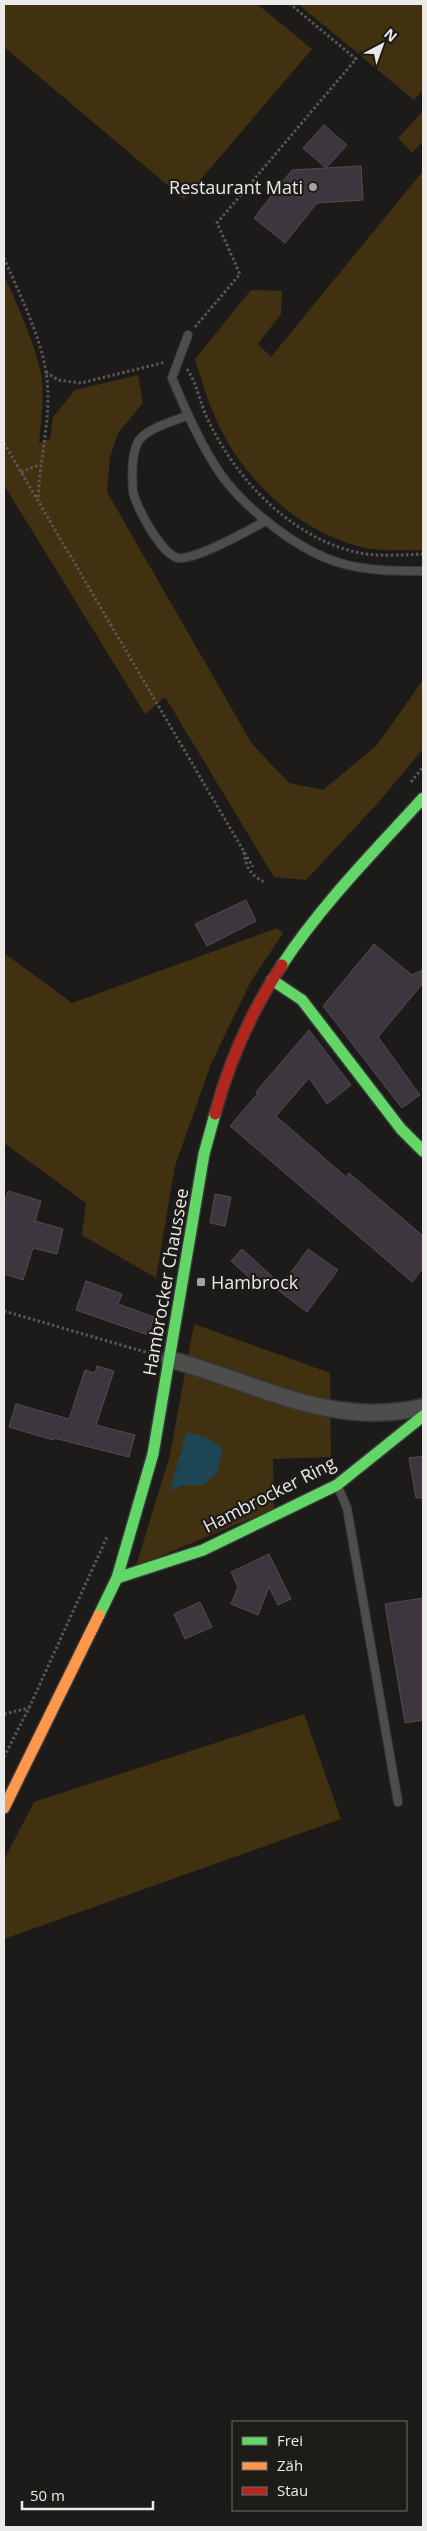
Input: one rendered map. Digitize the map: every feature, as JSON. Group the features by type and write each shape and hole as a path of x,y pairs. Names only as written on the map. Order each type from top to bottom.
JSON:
{"street":[{"name":"Hambrocker Chaussee","path":"4,1808 117,1578 153,1454 162,1357 204,1154 222,1088 246,1029 272,980 320,912 423,798"},
{"path":"272,980 302,1000 401,1129 423,1151"},
{"path":"162,1357 301,1404 364,1413 396,1414 423,1407"},
{"name":"Hambrocker Ring","path":"117,1578 203,1550 337,1485 423,1416"}],"lane":[{"path":"188,334 172,378 188,415 223,476 266,522 302,547 340,564 396,571 423,571"},
{"path":"188,415 146,434 138,442 134,455 133,491 137,505 163,548 170,555 179,558 194,556 266,522"},
{"path":"337,1485 347,1508 398,1802"}],"path":[{"path":"188,334 240,274 217,223 356,59 290,4"},
{"path":"4,258 30,320 46,372 47,421 39,465 38,501"},
{"path":"46,372 58,380 81,383 180,357 190,374 208,421 226,452 256,490 284,516 316,536 355,552 395,555 423,554"},
{"path":"4,442 253,867"},
{"path":"21,472 33,469 39,465"},
{"path":"243,849 247,868 252,875 264,882"},
{"path":"4,1311 162,1357"},
{"path":"157,1346 162,1357"},
{"path":"4,1757 29,1708 110,1530"}],"shaded area":[{"path":"4,4 257,4 312,49 184,199 4,47"},
{"path":"298,4 423,4 423,90 414,100"},
{"path":"423,111 423,141 412,153 398,138"},
{"path":"423,171 423,550 374,549 335,538 313,527 292,514 255,480 239,460 215,417 195,359 251,290 282,291 281,314 258,344 271,357"},
{"path":"4,275 20,311 41,373 43,399 39,443 50,439 53,417 75,390 138,375 143,403 118,433 110,457 107,492 252,744 289,783 323,790 377,745 423,680 423,749 377,804 306,880 274,877 165,697 145,714 4,485"},
{"path":"277,928 283,933 251,981 211,1064 175,1166 156,1278 82,1235 86,1203 4,1143 4,953 72,1003"},
{"path":"194,1324 330,1373 331,1457 273,1459 274,1509 136,1566 170,1455","holes":["222,1449 203,1485 183,1485 171,1490"]},
{"path":"304,1714 341,1819 4,1939 4,1860 34,1802"}],"water":[{"path":"191,1433 208,1438 222,1449 218,1472 203,1485 183,1485 170,1491 186,1434"}],"building":[{"path":"324,125 347,145 326,168 303,148"},
{"path":"361,166 363,200 317,203 285,243 254,218 292,170"},
{"path":"246,900 256,921 207,946 195,924"},
{"path":"374,944 412,975 423,970 423,983 378,1037 420,1095 402,1108 323,1006"},
{"path":"309,1030 351,1085 327,1104 309,1078 276,1116 346,1177 349,1173 423,1236 423,1268 412,1282 230,1126 258,1093 256,1092"},
{"path":"8,1191 41,1201 35,1221 63,1229 57,1254 33,1248 23,1280 4,1274 4,1203"},
{"path":"215,1194 231,1197 225,1226 210,1223"},
{"path":"242,1249 275,1279 264,1291 231,1261"},
{"path":"308,1249 338,1270 307,1312 278,1290"},
{"path":"86,1281 122,1294 118,1304 154,1317 148,1335 76,1310"},
{"path":"97,1366 114,1371 96,1425 135,1435 129,1457 54,1438 53,1440 9,1427 16,1404 69,1419 85,1370 95,1373"},
{"path":"423,1456 423,1498 416,1498 409,1458"},
{"path":"269,1554 291,1599 278,1605 269,1587 258,1615 231,1604 238,1587 231,1572"},
{"path":"423,1598 423,1720 405,1723 385,1604"},
{"path":"200,1602 212,1627 185,1639 174,1614"}],"traffic: fast":[{"path":"282,965 331,900 423,798"},
{"path":"272,980 302,1000 401,1129 423,1151"},
{"path":"99,1615 117,1578 153,1454 204,1154 215,1114"},
{"path":"117,1578 203,1550 337,1485 423,1416"}],"traffic: slow":[{"path":"4,1808 99,1615"}],"traffic: jam":[{"path":"215,1114 227,1075 242,1037 282,965"}],"place":[{"name":"Restaurant Mati","path":"313,187"},
{"name":"Hambrock","path":"201,1282"}]}
